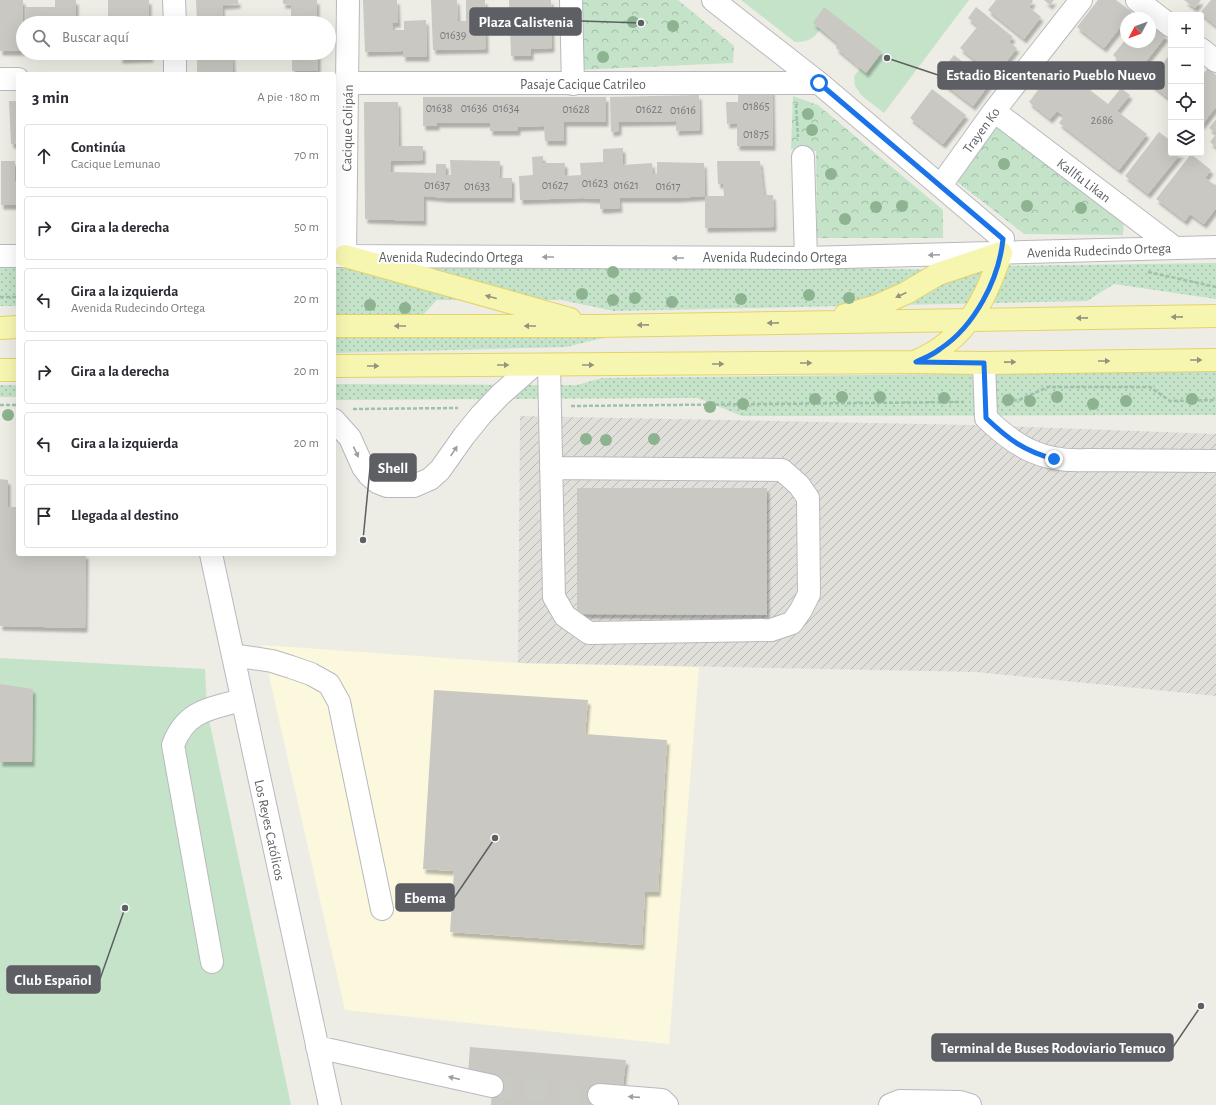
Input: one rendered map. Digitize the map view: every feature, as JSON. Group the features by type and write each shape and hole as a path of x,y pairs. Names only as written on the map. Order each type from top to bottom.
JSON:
{"main road":[{"path":"916,362 940,349 952,340 970,320 994,277 1001,253"},
{"path":"812,323 876,306 906,293 938,274 1001,253"},
{"path":"339,256 596,326"},
{"path":"336,326 596,326 1216,316"},
{"path":"0,328 16,328"},
{"path":"336,366 916,362 984,363 1216,360"},
{"path":"0,370 16,370"}],"street":[{"path":"174,0 175,16"},
{"name":"Cacique Colipán","path":"339,256 348,83 348,0"},
{"path":"571,0 573,84"},
{"path":"713,0 819,83 1003,239 1001,253"},
{"name":"Trayen Ko","path":"941,185 994,111 1081,0"},
{"path":"1137,0 1168,24"},
{"path":"1204,51 1216,60"},
{"path":"175,60 175,72"},
{"path":"0,79 16,79"},
{"name":"Pasaje Cacique Catrileo","path":"348,83 819,83"},
{"name":"Kallfu Likan","path":"994,111 1175,248"},
{"path":"803,157 806,258"},
{"name":"Avenida Rudecindo Ortega","path":"339,256 806,258 1216,247"},
{"path":"0,256 16,256"},
{"path":"984,363 986,418 1001,433 1036,454 1071,462 1088,460 1216,461"},
{"path":"336,422 350,438 363,467 377,482 387,486 414,486 430,479 440,470 464,436 500,395 542,365 550,406 554,597 565,616 589,633 771,630 792,623 801,610 809,594 808,498 799,486 782,470 552,468"},
{"name":"Los Reyes Católicos","path":"211,556 330,1105"},
{"path":"233,655 253,657 285,665 310,674 329,684 339,702 382,909"},
{"path":"212,962 173,745 177,734 183,725 192,717 199,713 242,700"},
{"path":"318,1047 492,1086"},
{"path":"599,1095 662,1100 667,1105"},
{"path":"890,1105 900,1101 960,1102 970,1105"}],"path":[{"path":"796,84 797,135 803,157"},
{"path":"0,297 16,297"},
{"path":"550,406 985,402 1019,400 1048,387 1150,387 1170,401 1216,400"},
{"path":"0,405 16,405"},
{"path":"352,408 489,407"}],"shaded area":[{"path":"520,416 972,425 1216,434 1216,696 976,672 518,663"},
{"path":"262,645 518,663 699,667 669,1044 345,1010"}],"green space":[{"path":"576,0 678,0 734,46 733,63 576,70"},
{"path":"741,0 969,0 884,113 862,96 855,86 854,76 861,68 836,48 838,44 820,30 815,36 809,39 795,42"},
{"path":"793,96 818,105 943,210 943,238 817,238 816,151 791,149"},
{"path":"999,123 1124,217 1123,235 1024,234 956,181"},
{"path":"1216,263 1216,299 1114,284 1087,301 614,311 561,300 437,300 422,316 336,314 336,265 806,267 946,270 1002,266"},
{"path":"0,264 16,264 16,306 0,306"},
{"path":"615,335 566,347 336,353 336,338"},
{"path":"1216,371 1216,415 742,416 698,398 336,400 336,384 577,385 602,378"},
{"path":"0,385 16,385 16,397 0,397"},
{"path":"0,658 205,669 207,710 291,1105 0,1105"}],"building":[{"path":"0,0 23,0 23,16 16,16 16,51 0,51"},
{"path":"55,0 76,0 76,16 26,16 26,7 55,7"},
{"path":"108,0 149,0 149,16 108,16"},
{"path":"196,0 238,0 238,4 222,5 223,16 197,16"},
{"path":"283,0 317,0 317,16 291,16 291,4 283,4"},
{"path":"363,0 397,0 398,23 392,23 393,30 404,30 404,21 426,20 427,57 403,57 403,51 365,52"},
{"path":"431,0 457,0 458,21 466,21 466,0 485,0 486,49 433,50"},
{"path":"509,0 551,0 552,48 531,49 531,56 511,56"},
{"path":"996,0 1032,0 1033,1 1029,7 1041,17 1024,39 988,10"},
{"path":"1044,0 1054,0 1050,5"},
{"path":"1098,0 1116,0 1132,12 1120,12 1120,28 1104,48 1077,27"},
{"path":"1184,0 1201,0 1195,8"},
{"path":"1211,0 1216,0 1216,26 1204,16 1204,12 1201,12"},
{"path":"824,7 882,52 866,73 836,48 838,44 813,23"},
{"path":"976,7 1013,37 1009,42 1017,48 995,76 960,48 978,26 968,18"},
{"path":"1156,28 1166,36 1136,74 1113,55 1120,46 1120,48 1156,48"},
{"path":"954,55 990,83 973,106 936,78"},
{"path":"1168,57 1168,98 1148,82"},
{"path":"197,60 232,60 233,72 197,72"},
{"path":"292,60 318,60 318,71 292,71"},
{"path":"1090,64 1099,70 1086,87 1108,104 1121,88 1130,95 1117,111 1147,134 1119,170 1059,123 1064,116 1057,111 1050,119 1029,102 1056,66 1077,81"},
{"path":"1208,68 1216,75 1216,107 1204,122 1204,84 1204,73"},
{"path":"738,89 772,89 773,146 737,146 737,123 727,124 726,102 738,102"},
{"path":"932,89 966,115 943,144 910,118"},
{"path":"699,95 700,130 676,131 676,121 619,122 619,131 611,132 610,97"},
{"path":"423,97 606,97 606,122 564,122 564,141 545,141 544,126 518,127 518,131 490,131 490,123 437,123 437,126 423,126"},
{"path":"9,101 16,101 16,144 11,144"},
{"path":"364,102 398,102 399,146 423,146 423,160 391,161 391,172 436,173 436,164 446,164 446,175 451,175 450,160 500,161 499,178 512,178 512,198 446,198 424,196 424,221 365,219"},
{"path":"1216,119 1216,133 1209,128"},
{"path":"1159,132 1168,139 1168,156 1179,156 1148,194 1125,176"},
{"path":"1216,134 1216,147 1210,142"},
{"path":"623,148 623,165 652,163 653,174 657,174 657,162 704,163 705,196 677,198 619,198 620,208 606,209 600,209 600,199 582,198 520,200 519,176 533,175 532,157 543,156 543,163 565,163 565,176 581,175 580,163 603,162 603,149"},
{"path":"1189,156 1194,156 1211,170 1205,178 1215,185 1216,184 1216,208 1204,224 1190,214 1185,221 1156,199"},
{"path":"1,161 15,161 16,205 1,205"},
{"path":"717,161 760,161 764,195 773,195 774,227 705,228 705,196 724,196 723,184 718,184"},
{"path":"0,479 8,480 8,507 16,507 16,556 86,556 85,628 0,626"},
{"path":"577,488 767,488 767,615 577,614"},
{"path":"0,684 33,689 32,762 0,762"},
{"path":"434,690 588,700 585,734 667,740 658,892 645,892 642,945 450,932 454,871 423,869"},
{"path":"470,1047 626,1060 623,1085 600,1083 598,1105 491,1105 493,1075 468,1074"}],"tunnel":[{"path":"492,1086 599,1095"}],"place":[{"name":"Plaza Calistenia","path":"641,23"},
{"name":"Estadio Bicentenario Pueblo Nuevo","path":"887,58"},
{"name":"Shell","path":"363,540"},
{"name":"Ebema","path":"495,838"},
{"name":"Club Español","path":"125,908"},
{"name":"Terminal de Buses Rodoviario Temuco","path":"1201,1006"}],"route":[{"path":"819,83 1003,239 1001,253 994,277 970,320 952,340 940,349 916,362 984,363 986,418 1001,433 1019,445 1036,454 1054,459"}]}
